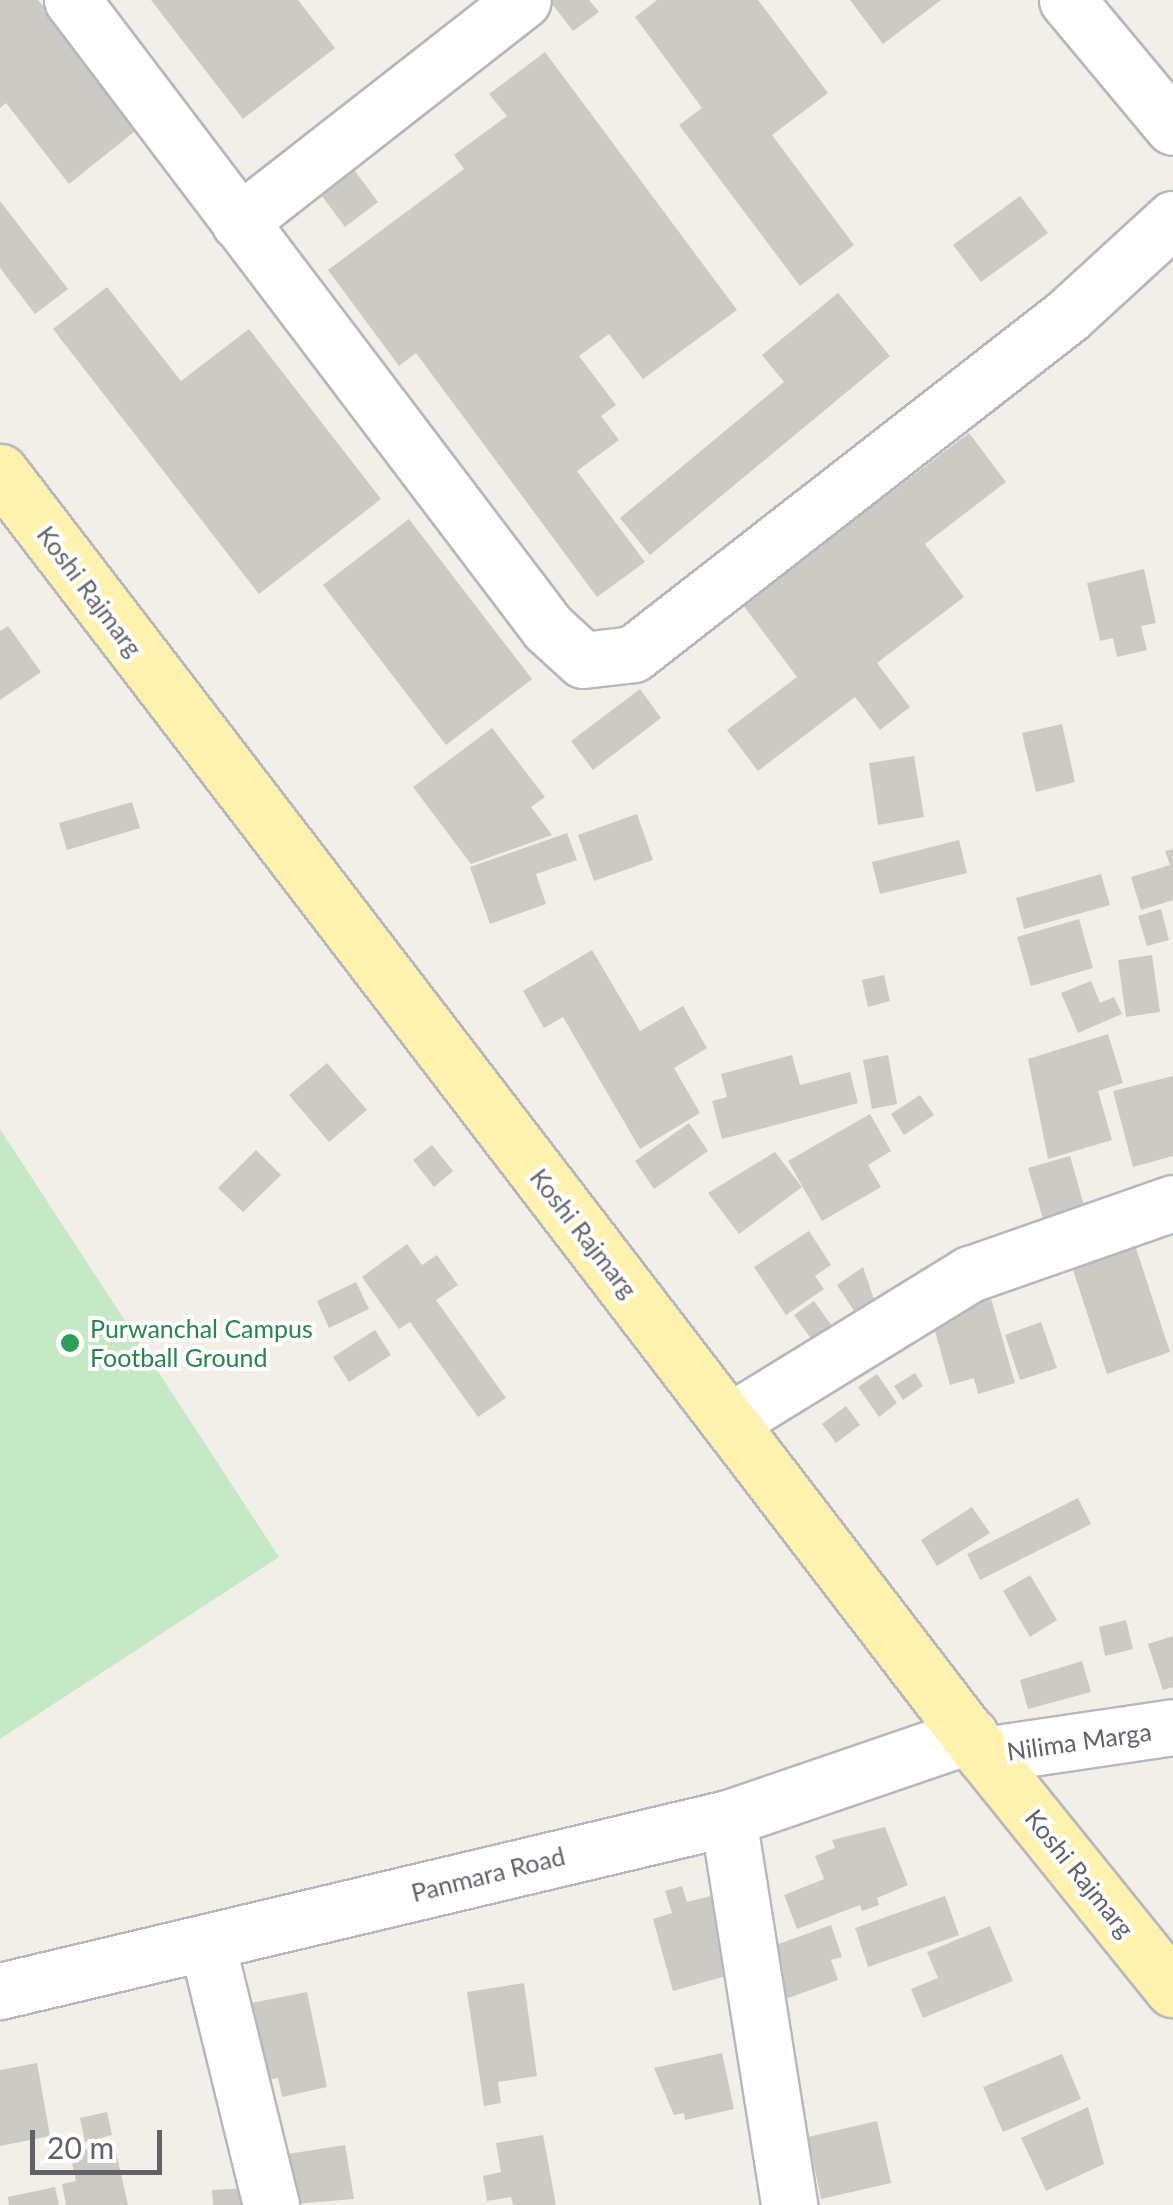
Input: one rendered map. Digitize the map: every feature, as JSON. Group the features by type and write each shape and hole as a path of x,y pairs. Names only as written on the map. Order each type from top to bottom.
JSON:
{"main road":[{"name":"Koshi Rajmarg","path":"0,472 978,1745 1173,1990"}],"street":[{"path":"72,0 548,628 583,660 632,654 1067,316 1173,219"},
{"path":"239,222 522,0"},
{"path":"1067,0 1173,127"},
{"path":"729,1422 970,1274 1167,1221"},
{"name":"Nilima Marga","path":"978,1745 1173,1727"},
{"name":"Panmara Road","path":"0,1991 728,1818 978,1745"},
{"path":"728,1818 789,2205"},
{"path":"207,1944 271,2205"}],"green space":[{"name":"Purwanchal Campus Football Ground","path":"0,1129 279,1557 0,1739"}],"building":[{"path":"0,0 38,0 139,128 69,184 6,103 0,108"},
{"path":"151,0 298,0 335,48 243,119"},
{"path":"549,0 589,0 599,12 573,31"},
{"path":"657,0 758,0 828,93 772,135 854,245 800,286 679,125 702,108 635,17"},
{"path":"850,0 941,0 883,44"},
{"path":"545,52 737,310 643,379 609,334 579,356 616,405 601,416 619,440 577,471 645,562 597,597 416,353 399,366 328,270 464,169 454,155 507,116 489,94"},
{"path":"346,159 378,202 345,227 313,184"},
{"path":"1020,196 1048,233 981,282 953,245"},
{"path":"0,201 68,289 35,314 0,268"},
{"path":"107,287 181,381 249,329 381,499 259,594 53,329"},
{"path":"838,293 890,356 650,555 620,518 784,382 762,355"},
{"path":"969,433 1006,482 925,544 964,597 877,663 910,707 880,730 855,697 758,771 727,730 797,677 743,605"},
{"path":"409,519 532,679 446,745 323,585"},
{"path":"1144,569 1156,623 1141,626 1147,650 1117,657 1113,638 1100,641 1087,583"},
{"path":"8,626 41,672 0,700 0,631"},
{"path":"640,689 661,718 593,770 571,741"},
{"path":"1062,724 1075,782 1036,792 1022,733"},
{"path":"492,728 545,797 531,807 552,835 471,864 413,787"},
{"path":"914,756 924,817 878,825 869,763"},
{"path":"132,802 140,828 67,850 59,823"},
{"path":"637,814 653,860 594,881 578,835"},
{"path":"567,833 577,860 536,874 546,904 490,924 470,867"},
{"path":"959,840 967,873 880,894 872,862"},
{"path":"1173,849 1173,900 1141,910 1131,877 1170,865 1165,851"},
{"path":"1101,874 1110,905 1024,929 1016,898"},
{"path":"1161,909 1169,940 1147,946 1138,916"},
{"path":"1079,919 1093,968 1031,986 1017,937"},
{"path":"592,950 640,1031 683,1006 707,1048 674,1068 700,1113 640,1149 563,1017 544,1028 523,991"},
{"path":"1152,955 1160,1012 1126,1017 1118,960"},
{"path":"884,975 890,1001 868,1007 862,980"},
{"path":"1091,981 1100,1003 1114,997 1122,1014 1078,1033 1061,993"},
{"path":"1108,1034 1123,1083 1098,1091 1112,1140 1048,1159 1028,1059"},
{"path":"792,1055 800,1085 850,1072 858,1103 722,1139 712,1101 727,1097 721,1074"},
{"path":"888,1055 897,1104 872,1109 863,1060"},
{"path":"327,1063 367,1110 329,1142 289,1095"},
{"path":"1173,1076 1173,1156 1133,1167 1113,1091"},
{"path":"920,1095 934,1115 904,1135 891,1114"},
{"path":"870,1114 891,1151 868,1165 881,1187 822,1221 788,1161"},
{"path":"689,1123 708,1151 654,1189 635,1161"},
{"path":"432,1145 453,1171 434,1187 413,1160"},
{"path":"256,1150 281,1175 243,1212 218,1188"},
{"path":"775,1152 802,1187 739,1234 708,1193"},
{"path":"1070,1156 1085,1209 1044,1222 1028,1168"},
{"path":"809,1231 831,1265 815,1276 824,1289 786,1315 754,1267"},
{"path":"1134,1242 1170,1352 1107,1374 1071,1264"},
{"path":"407,1244 422,1265 437,1255 458,1285 436,1300 506,1398 478,1417 410,1322 399,1329 362,1277"},
{"path":"863,1267 876,1305 858,1317 837,1285"},
{"path":"356,1282 369,1309 329,1328 317,1301"},
{"path":"990,1295 1015,1383 978,1394 974,1378 950,1385 930,1313"},
{"path":"814,1301 832,1326 812,1340 794,1315"},
{"path":"1041,1322 1057,1368 1020,1380 1005,1335"},
{"path":"375,1330 391,1355 349,1382 333,1357"},
{"path":"915,1373 923,1386 903,1400 894,1386"},
{"path":"877,1374 897,1403 879,1417 858,1387"},
{"path":"846,1406 860,1425 836,1443 822,1424"},
{"path":"1078,1498 1091,1524 980,1580 967,1554"},
{"path":"972,1507 990,1533 937,1566 921,1540"},
{"path":"1030,1575 1057,1620 1030,1637 1003,1591"},
{"path":"1126,1620 1133,1649 1105,1656 1099,1627"},
{"path":"1173,1636 1173,1687 1163,1690 1148,1644"},
{"path":"1082,1661 1091,1692 1028,1709 1020,1680"},
{"path":"885,1827 908,1885 877,1898 879,1905 862,1911 860,1905 797,1929 784,1895 824,1879 815,1856 835,1848 832,1840"},
{"path":"682,1886 687,1902 711,1896 733,1974 673,1991 653,1919 672,1913 665,1891"},
{"path":"945,1896 959,1935 868,1967 855,1928"},
{"path":"831,1925 842,1957 831,1960 838,1980 780,2001 762,1950"},
{"path":"990,1926 1013,1981 923,2018 911,1989 938,1978 927,1952"},
{"path":"524,1983 537,2076 498,2082 501,2103 484,2106 467,1992"},
{"path":"307,1992 327,2087 282,2097 278,2078 261,2081 246,2004"},
{"path":"722,2053 734,2109 685,2120 684,2113 674,2115 654,2068"},
{"path":"1062,2054 1081,2099 1003,2132 983,2087"},
{"path":"37,2063 50,2136 0,2146 0,2070"},
{"path":"1088,2107 1104,2164 1046,2191 1021,2138"},
{"path":"107,2112 112,2135 85,2142 80,2118"},
{"path":"877,2121 891,2183 821,2199 808,2137"},
{"path":"543,2135 556,2205 513,2205 511,2197 487,2201 483,2176 501,2172 496,2143"},
{"path":"114,2143 128,2205 66,2205 62,2184 76,2181 70,2153"},
{"path":"345,2145 354,2199 283,2205 275,2156"},
{"path":"55,2187 59,2205 9,2205 8,2197"},
{"path":"248,2188 248,2205 213,2205 212,2190"}],"place":[{"name":"Purwanchal Campus Football Ground","path":"70,1343"}]}
